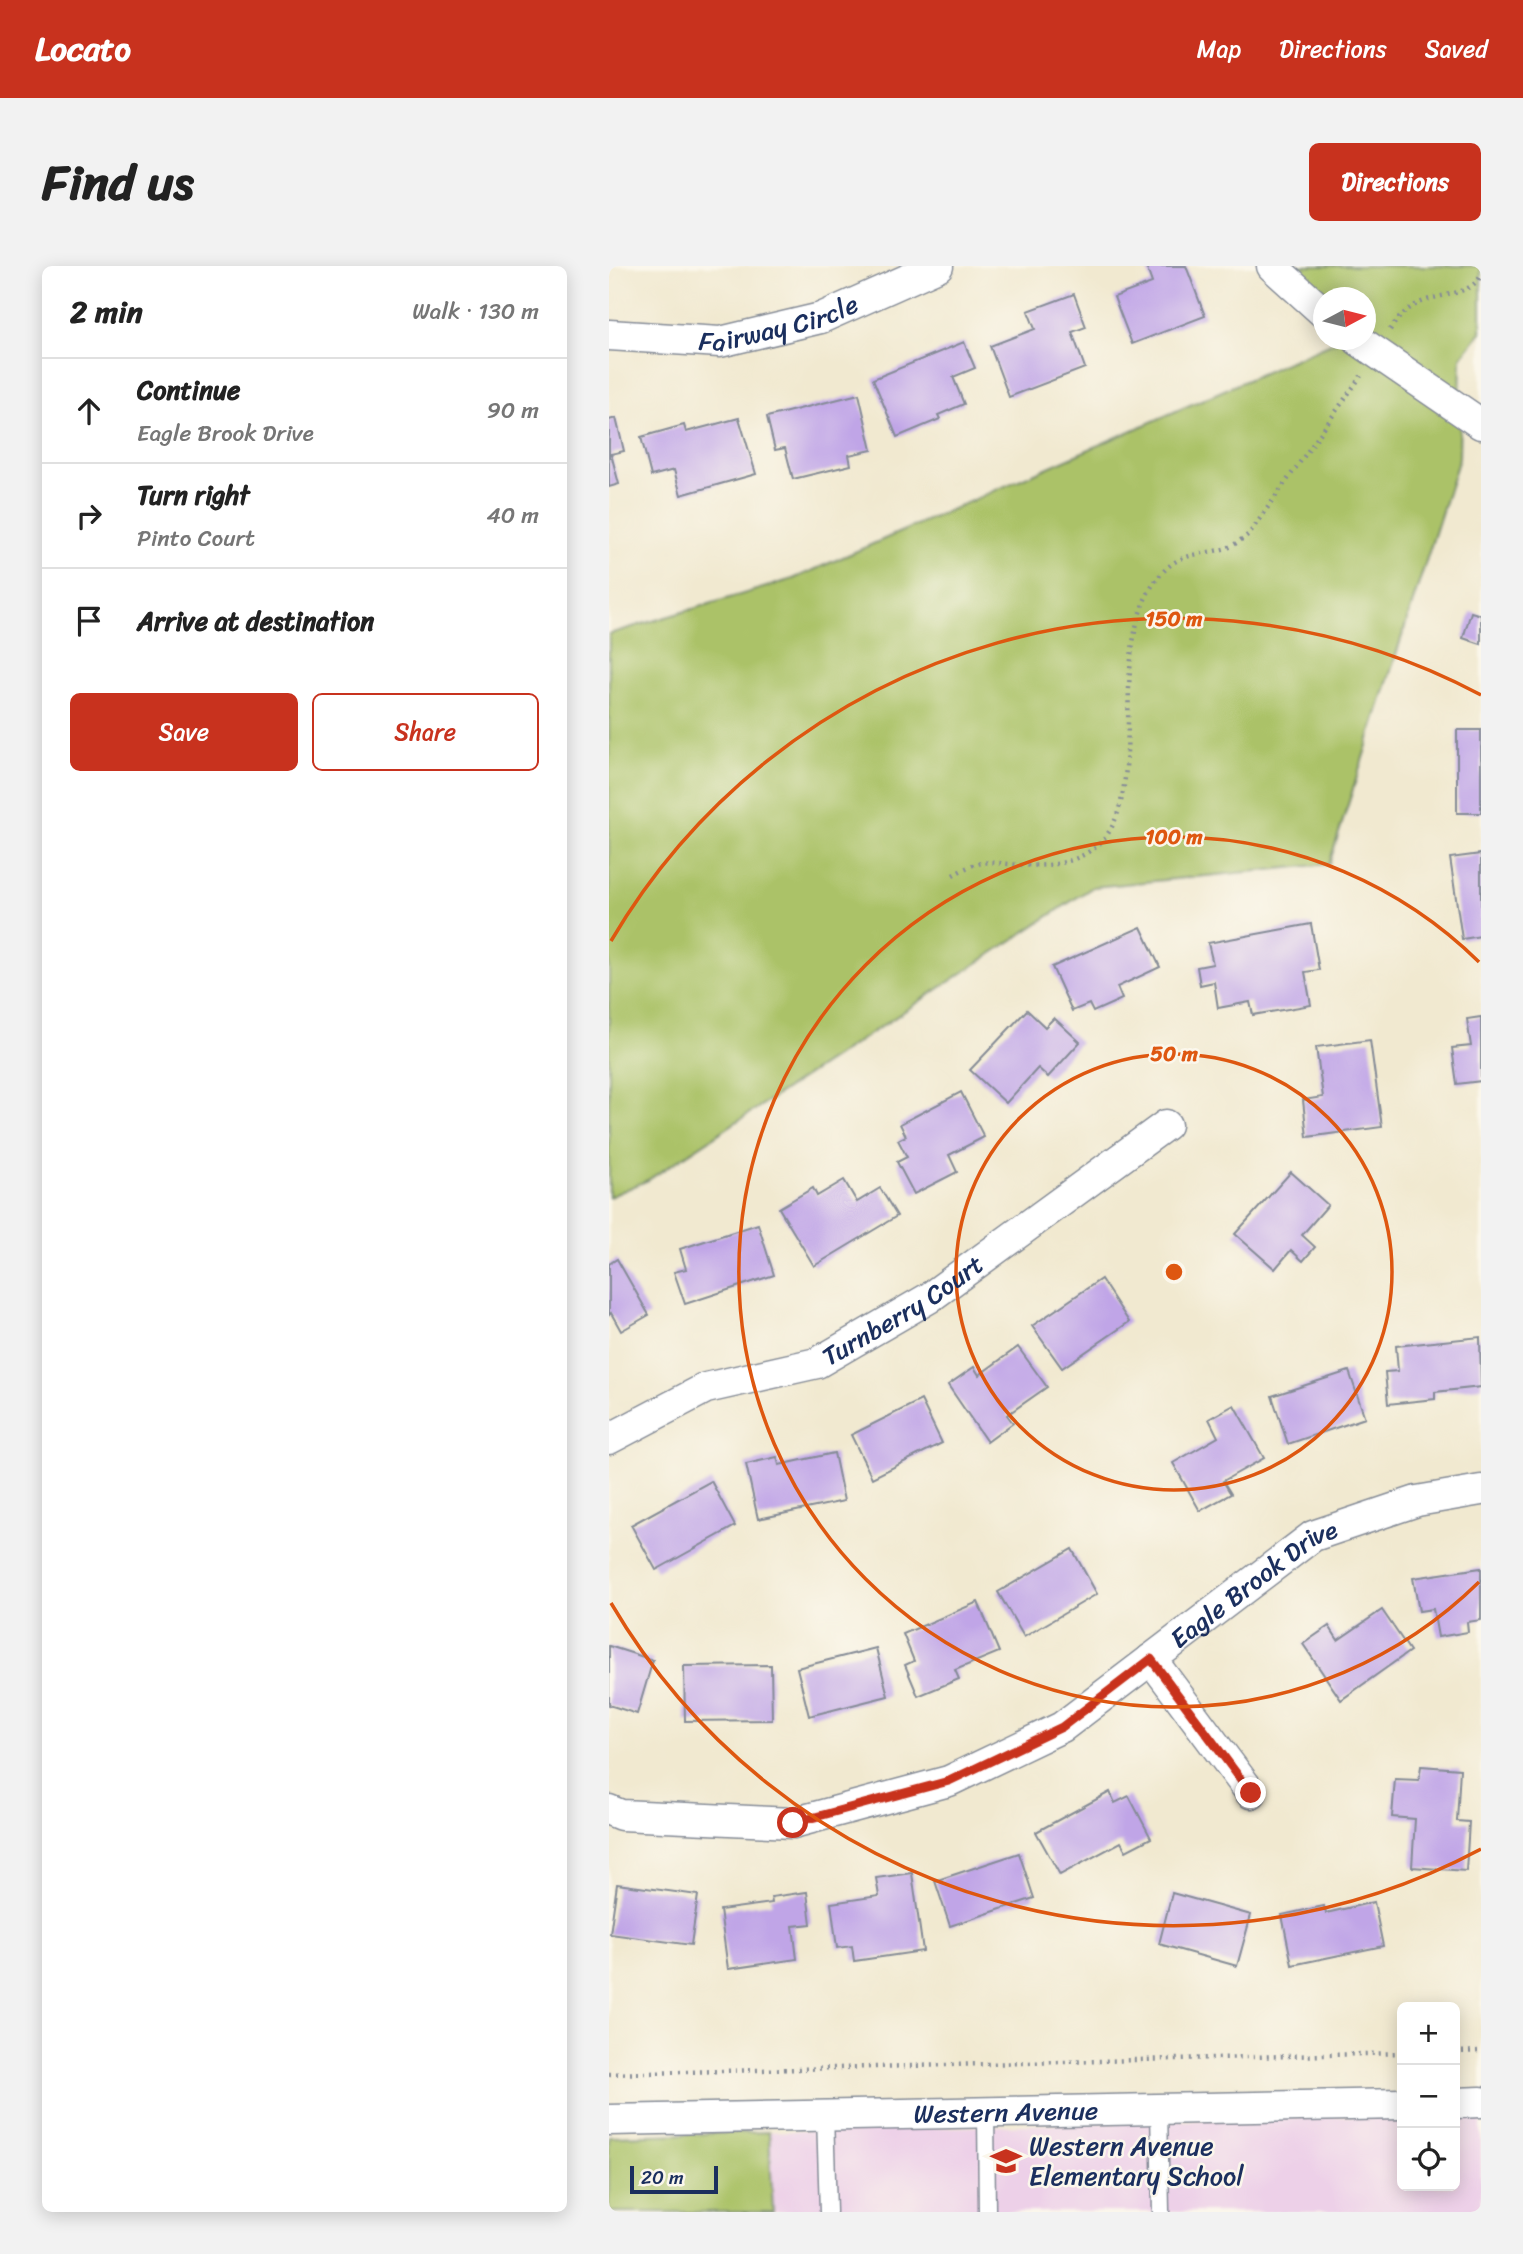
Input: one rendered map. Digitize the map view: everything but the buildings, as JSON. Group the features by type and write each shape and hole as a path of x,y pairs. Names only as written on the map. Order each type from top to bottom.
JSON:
{"street":[{"name":"Fairway Circle","path":"609,335 720,342 821,318 938,266"},
{"path":"1272,266 1313,303"},
{"path":"1373,350 1481,424"},
{"name":"Turnberry Court","path":"609,1439 706,1388 817,1363 929,1298 1166,1125"},
{"name":"Eagle Brook Drive","path":"609,1810 621,1815 793,1823 949,1781 1062,1727 1313,1536 1417,1501 1481,1490"},
{"path":"1151,1659 1251,1793"},
{"path":"1460,2103 1481,2102"},
{"name":"Western Avenue","path":"609,2120 1397,2104"}],"lane":[{"path":"1159,2108 1161,2212"},
{"path":"986,2112 987,2212"},
{"path":"825,2115 828,2212"}],"path":[{"path":"1389,332 1400,315 1413,305 1438,295 1466,291 1481,276"},
{"path":"953,875 975,864 987,862 1035,867 1070,863 1093,850 1103,840 1115,819 1128,762 1130,650 1138,615 1146,597 1167,567 1184,557 1230,547 1249,534 1363,372"},
{"path":"1460,2052 1481,2051"},
{"path":"609,2074 1397,2053"}],"shaded area":[{"name":"Western Avenue Elementary School","path":"1481,2113 1481,2212 609,2212 609,2136 1397,2115 1397,2191 1460,2191 1460,2114"}],"green space":[{"path":"1272,266 1481,266 1481,332 1461,357 1459,458 1329,864 1093,887 648,1180 609,1197 609,634 793,579 1315,350 1376,350 1376,287 1313,287 1313,291"},
{"path":"769,2132 773,2212 609,2212 609,2136"}],"place":[{"name":"Western Avenue Elementary School","path":"1006,2161"}],"route":[{"path":"793,1823 949,1781 1062,1727 1151,1659 1251,1793"}]}
